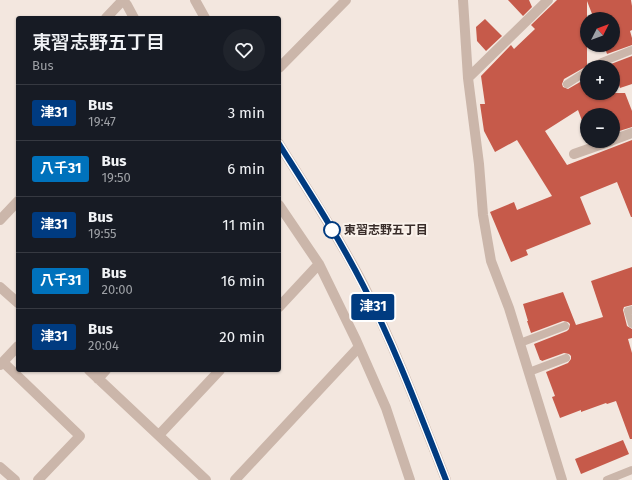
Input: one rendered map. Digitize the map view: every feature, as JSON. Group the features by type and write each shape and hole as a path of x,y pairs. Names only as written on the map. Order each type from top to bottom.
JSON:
{"street":[{"path":"108,16 123,0 133,16"},
{"path":"195,0 204,16"},
{"path":"281,66 346,0"},
{"path":"463,0 468,78 479,164 483,215 491,261 509,308 562,480"},
{"path":"468,78 548,0"},
{"path":"620,138 632,133"},
{"path":"281,147 332,230 363,285 393,349 424,422 446,480"},
{"path":"574,154 592,148"},
{"path":"0,220 16,203"},
{"path":"281,208 319,264 359,347 386,408 410,480"},
{"path":"281,305 319,264"},
{"path":"0,287 16,302"},
{"path":"235,480 359,347"},
{"path":"16,348 1,364 80,436 38,480"},
{"path":"91,372 159,435 201,478"},
{"path":"98,378 104,372"},
{"path":"159,435 218,372"},
{"path":"0,466 15,480"}],"lane":[{"path":"607,60 632,50"},
{"path":"567,84 580,76"},
{"path":"632,310 628,311 632,324"},
{"path":"520,343 565,326"},
{"path":"529,372 566,358"},
{"path":"607,480 632,470"}],"building":[{"path":"508,0 529,0 532,7 523,16"},
{"path":"557,0 631,0 632,30 630,31 632,45 620,49 620,12 591,12 587,1 587,12 580,12 580,52 587,52 587,60 580,60 580,70 564,79 562,84 563,87 568,89 580,82 580,100 620,100 620,93 625,93 632,111 632,127 620,131 620,108 580,108 580,115 578,110 545,131 567,165 611,148 620,148 620,145 632,140 632,217 617,182 580,197 591,224 526,250 528,255 511,262 490,212 514,202 517,210 552,196 517,140 495,152 484,131 480,104 485,104 481,76 511,45 514,49 535,29 531,25"},
{"path":"485,19 502,36 486,51 477,41 476,27"},
{"path":"632,56 632,84 620,88 620,61"},
{"path":"632,267 632,305 624,307 623,310 627,326 632,329 632,338 628,339 632,353 632,439 630,439 616,401 581,412 581,410 560,418 552,397 555,396 546,372 568,363 571,356 564,353 542,361 540,360 534,344 567,331 570,324 563,321 531,333 523,304 563,292 576,325 603,317 591,281"},
{"path":"623,440 629,454 581,474 575,459"}],"bus line":[{"name":"津31","path":"281,147 332,230 363,285 393,349 424,422 446,480"}],"place":[{"name":"東習志野五丁目","path":"332,230"}]}
